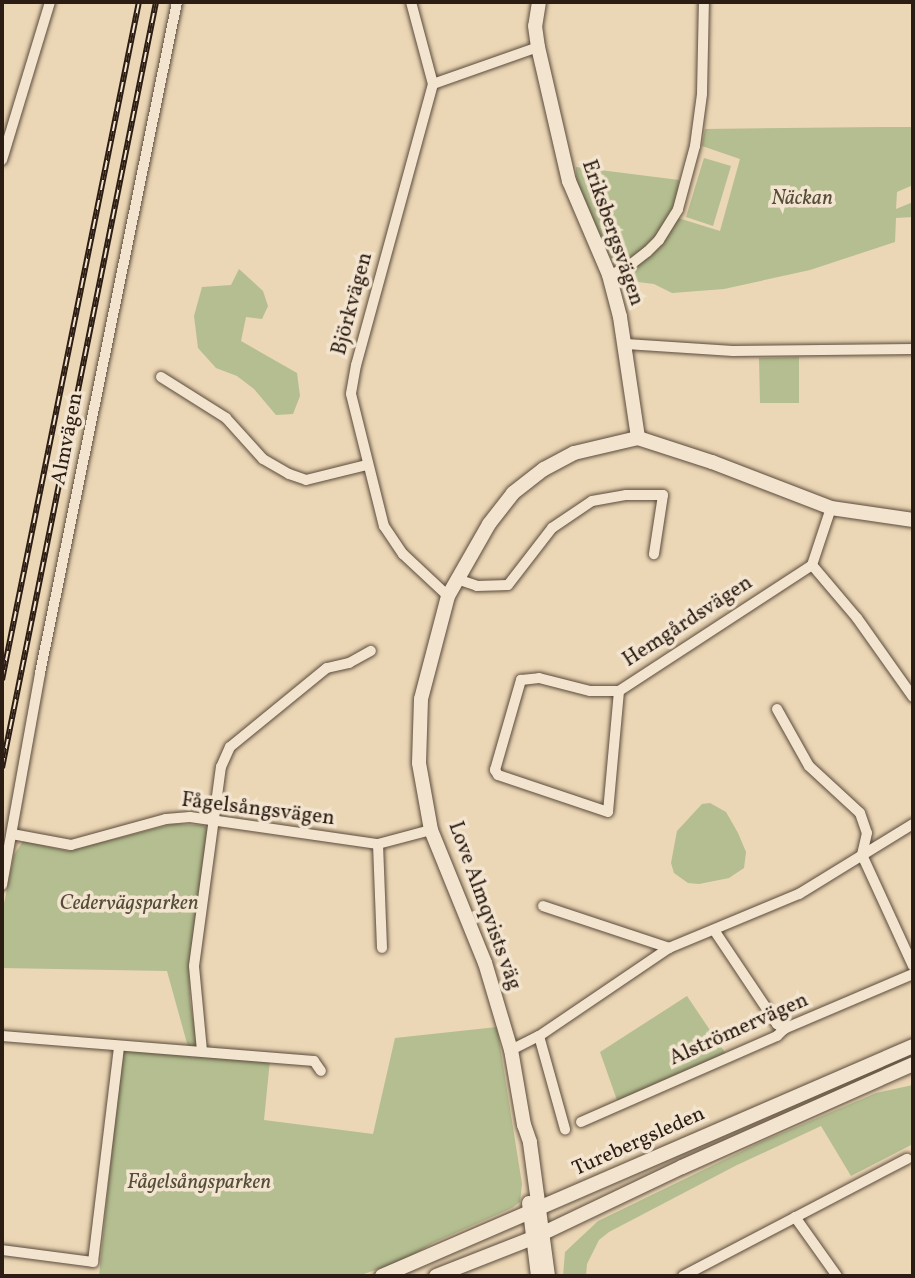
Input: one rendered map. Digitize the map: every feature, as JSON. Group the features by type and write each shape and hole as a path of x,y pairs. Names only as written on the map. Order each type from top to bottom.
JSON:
{"street":[{"path":"2,160 50,2"},
{"name":"Almvägen","path":"2,885 40,673 177,2"},
{"path":"411,2 433,84 538,47"},
{"name":"Eriksbergsvägen","path":"539,2 535,26 538,47 569,181 609,275 626,344 638,438"},
{"path":"609,275 625,268 647,252 659,240 678,209 695,146 702,94 704,2"},
{"name":"Björkvägen","path":"433,84 356,365 351,394 384,526 391,540 448,596"},
{"path":"626,344 733,351 913,349"},
{"path":"161,377 226,418 263,459 289,474 306,480 367,465"},
{"path":"638,438 712,462 831,508 913,520"},
{"name":"Love Almqvists väg","path":"538,1236 522,1145 524,1125 511,1050 485,963 431,830 419,763 421,699 448,596 489,524 513,493 544,469 574,453 638,438"},
{"path":"457,579 477,586 508,585 552,528 592,502 626,495 663,495 654,554"},
{"path":"831,508 812,565 857,618 913,697"},
{"name":"Hemgårdsvägen","path":"619,691 608,812 498,775 495,770 521,680 539,678 590,691 619,691 812,565"},
{"path":"202,1051 194,1001 194,967 221,767 230,747 327,668 349,663 371,651"},
{"path":"777,709 809,766 860,813 867,833 862,855 913,966"},
{"name":"Fågelsångsvägen","path":"12,834 71,845 166,819 190,817 378,844 431,830"},
{"path":"511,1050 540,1036 669,948 799,894 913,824"},
{"path":"378,844 382,948"},
{"path":"543,906 669,948"},
{"path":"714,930 777,1024 784,1029"},
{"name":"Alströmervägen","path":"581,1122 777,1036 784,1029 913,974"},
{"path":"2,1036 314,1061 321,1071"},
{"path":"540,1036 565,1129"},
{"path":"2,1250 93,1262 119,1046"},
{"name":"Turebergsleden","path":"382,1276 913,1046"},
{"name":"Turebergsleden","path":"436,1276 538,1236 682,1167 913,1064"},
{"path":"683,1276 907,1159"},
{"path":"795,1217 838,1276"},
{"path":"538,1236 538,1276"},
{"path":"538,1236 548,1276"}],"green space":[{"name":"Näckan","path":"913,127 913,185 897,192 896,209 913,202 913,217 896,218 895,242 810,270 724,289 672,293 654,284 622,280 577,191 576,167 679,180 675,217 720,231 740,159 702,146 705,129"},
{"name":"Näckan","path":"704,158 731,166 713,226 686,217"},
{"path":"239,269 263,291 268,306 262,319 246,317 241,341 297,373 300,396 293,414 276,415 254,389 237,376 216,368 198,348 194,316 202,287 231,285"},
{"path":"799,357 799,403 760,403 759,358"},
{"path":"710,803 726,812 738,833 746,852 744,868 729,878 699,884 688,883 674,873 671,863 677,831 702,804"},
{"name":"Cedervägsparken","path":"173,824 203,825 208,829 189,965 190,1000 198,1048 188,1047 167,971 2,968 2,913 14,855 23,841 68,851"},
{"path":"687,996 726,1054 618,1103 600,1052"},
{"name":"Fågelsångsparken","path":"497,1027 522,1184 520,1202 512,1208 433,1243 402,1261 358,1276 99,1276 122,1051 129,1048 270,1060 264,1120 373,1134 395,1038"},
{"path":"913,1085 913,1144 851,1176 821,1126 737,1165 609,1232 599,1240 587,1264 586,1276 563,1276 565,1252 598,1221 761,1142 876,1093"}],"railway":[{"path":"2,680 139,2"},
{"path":"2,768 156,2"}]}
